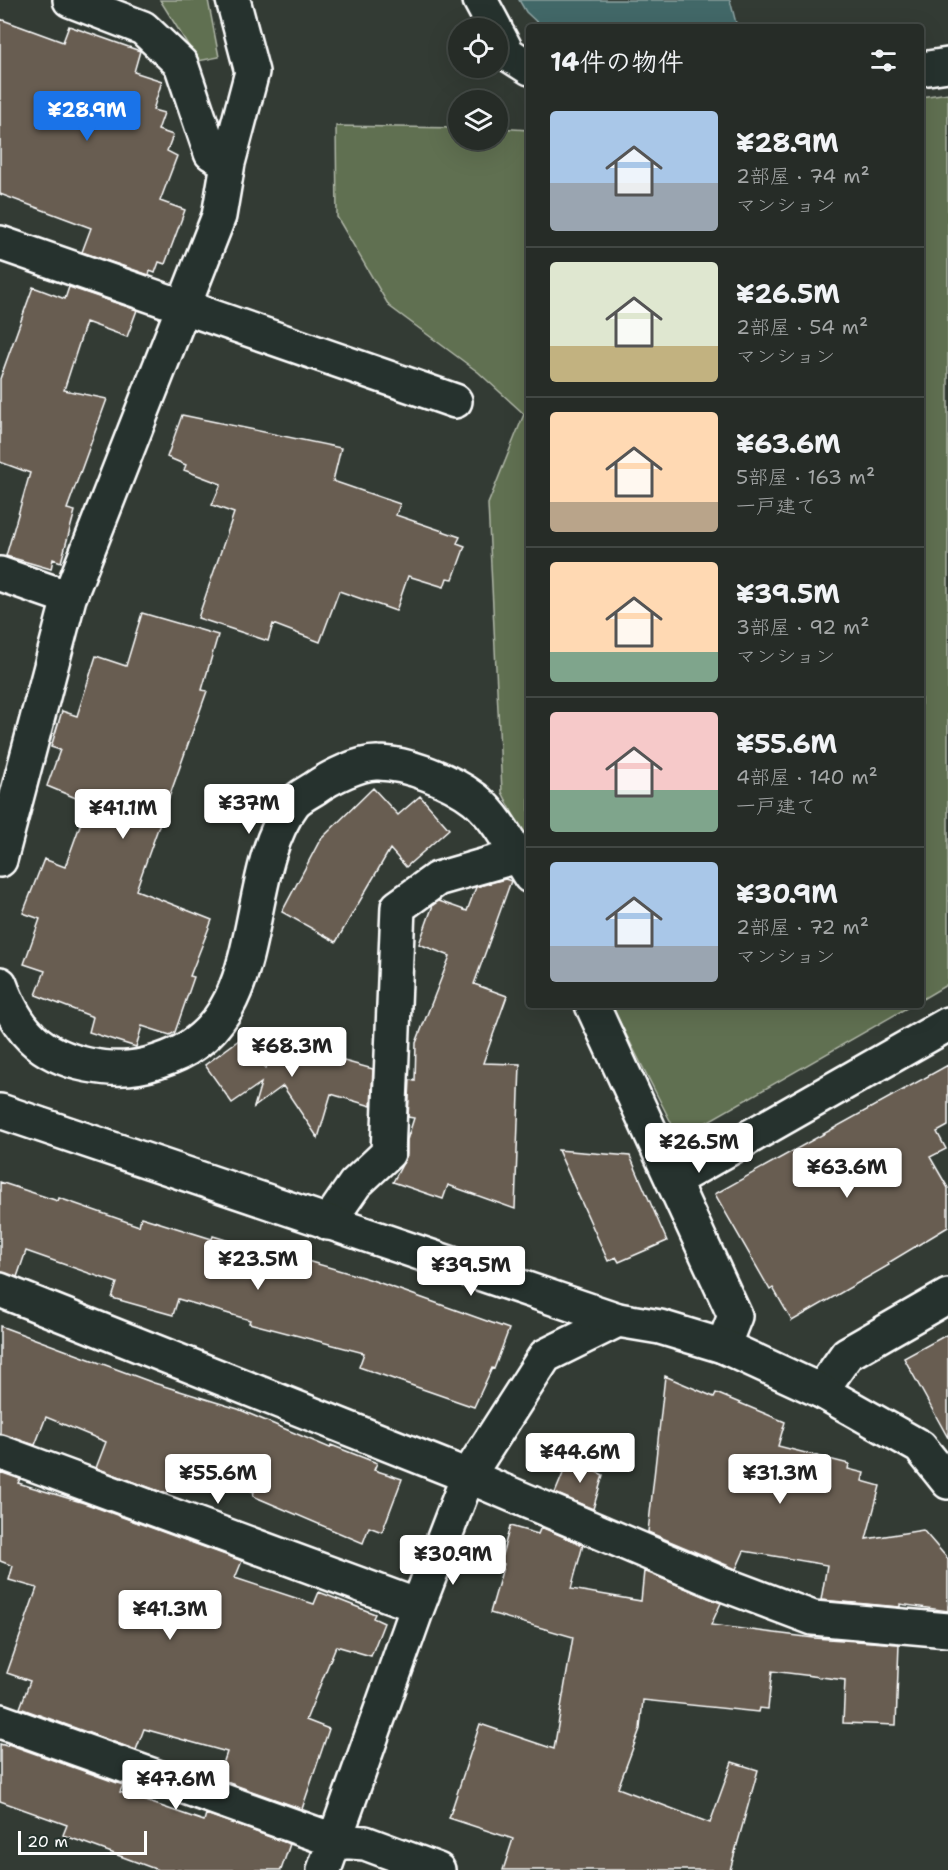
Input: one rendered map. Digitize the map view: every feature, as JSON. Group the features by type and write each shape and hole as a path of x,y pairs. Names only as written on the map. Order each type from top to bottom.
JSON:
{"street":[{"path":"70,0 143,28 181,64 211,153 228,163"},
{"path":"0,860 69,598 219,216 228,163 252,72 233,0"},
{"path":"480,0 490,18"},
{"path":"508,54 526,65"},
{"path":"924,68 948,64"},
{"path":"0,243 455,401"},
{"path":"0,574 69,598"},
{"path":"0,984 11,1013 32,1038 64,1060 104,1068 142,1068 190,1050 228,1008 252,938 269,850 294,803 331,777 377,762 428,773 474,798 494,818 523,866 437,879 398,908 388,1153 355,1184 328,1223"},
{"path":"593,1008 735,1316 723,1346"},
{"path":"674,1180 948,1024"},
{"path":"0,1111 618,1320 660,1327 723,1346 821,1391 920,1447 948,1482"},
{"path":"0,1290 468,1476 715,1581 813,1618 948,1630"},
{"path":"821,1391 847,1354 948,1296"},
{"path":"330,1855 418,1606 468,1476 545,1356 618,1320"},
{"path":"0,1452 418,1606"},
{"path":"0,1721 330,1855 365,1843 438,1870"}],"green space":[{"path":"160,0 208,0 219,57 198,61"},
{"path":"948,93 948,984 924,998 924,97"},
{"path":"336,126 448,128 448,150 508,150 508,129 526,130 526,840 502,792 488,504 524,414 478,372 389,306 337,217"},
{"path":"613,1008 907,1008 679,1138"}],"water":[{"path":"519,0 730,0 736,24 539,24 526,12"}],"building":[{"path":"0,19 63,42 69,26 140,51 134,72 162,81 153,110 164,113 158,130 173,135 167,151 177,156 160,201 185,210 165,264 159,262 155,273 150,271 149,275 82,252 91,228 0,194"},
{"path":"33,287 65,299 69,287 137,310 127,337 86,322 64,390 107,399 67,509 75,511 61,562 53,559 51,569 6,556 30,473 0,462 0,379"},
{"path":"182,415 341,448 333,481 400,504 396,515 460,537 457,543 465,546 453,579 447,578 444,587 408,576 396,611 339,591 320,642 273,624 268,641 198,618 234,513 212,505 221,484 184,470 186,465 167,457"},
{"path":"142,613 218,635 202,690 207,691 136,890 212,920 190,976 194,977 175,1032 170,1035 142,1026 136,1047 89,1032 93,1017 36,995 45,971 24,964 40,919 23,913 44,859 65,867 88,803 47,786 60,750 51,747 62,711 77,716 96,656 126,666"},
{"path":"373,788 398,815 420,796 449,829 406,867 390,849 336,942 282,912 320,840"},
{"path":"505,879 511,881 474,984 507,996 483,1063 520,1064 515,1209 448,1185 443,1199 393,1182 407,1155 407,1140 414,1118 408,1117 410,1080 415,1081 416,1043 450,956 419,944 433,905 439,901 467,911 476,887"},
{"path":"275,1036 304,1050 373,1069 371,1106 331,1094 318,1138 283,1086 254,1107 261,1083 232,1103 205,1065 243,1037 266,1068"},
{"path":"948,1065 948,1126 937,1132 946,1149 930,1157 948,1188 948,1227 888,1263 889,1265 792,1321 773,1288 770,1290 715,1194"},
{"path":"558,1150 630,1156 667,1241 619,1262 616,1257 608,1261"},
{"path":"0,1182 58,1201 59,1198 139,1226 141,1217 212,1239 213,1236 249,1247 250,1244 290,1254 290,1256 369,1279 509,1329 494,1369 492,1368 474,1407 359,1367 364,1353 249,1323 250,1320 178,1299 173,1315 112,1298 117,1283 26,1251 17,1277 0,1272"},
{"path":"0,1326 154,1383 238,1409 330,1448 331,1445 377,1463 374,1470 402,1479 382,1532 369,1527 363,1543 253,1496 254,1492 185,1463 184,1466 177,1463 167,1494 96,1468 106,1442 46,1417 35,1445 0,1434"},
{"path":"948,1334 948,1438 904,1358"},
{"path":"665,1376 714,1397 716,1393 785,1422 778,1446 849,1464 848,1469 864,1473 862,1481 880,1486 866,1539 923,1530 948,1559 948,1611 900,1604 900,1607 821,1600 827,1565 744,1551 736,1569 648,1532"},
{"path":"569,1459 603,1475 593,1509 555,1493"},
{"path":"0,1472 20,1479 18,1483 84,1503 242,1561 235,1578 314,1604 319,1592 375,1614 373,1618 384,1623 371,1656 336,1646 306,1720 329,1729 302,1809 218,1779 227,1752 144,1729 136,1750 20,1708 30,1681 7,1673 37,1588 9,1580 13,1566 0,1561"},
{"path":"510,1526 538,1534 541,1527 583,1545 571,1589 641,1601 644,1571 721,1603 711,1625 814,1638 899,1644 896,1725 843,1723 845,1680 772,1671 768,1709 759,1708 758,1712 643,1700 640,1729 618,1788 710,1823 732,1762 758,1770 730,1870 503,1870 513,1839 449,1818 480,1724 554,1749 573,1637 490,1613 504,1564 500,1562"},
{"path":"0,1744 7,1746 8,1744 123,1785 120,1792 204,1821 206,1814 290,1844 281,1870 158,1870 63,1835 67,1825 0,1801"}]}
